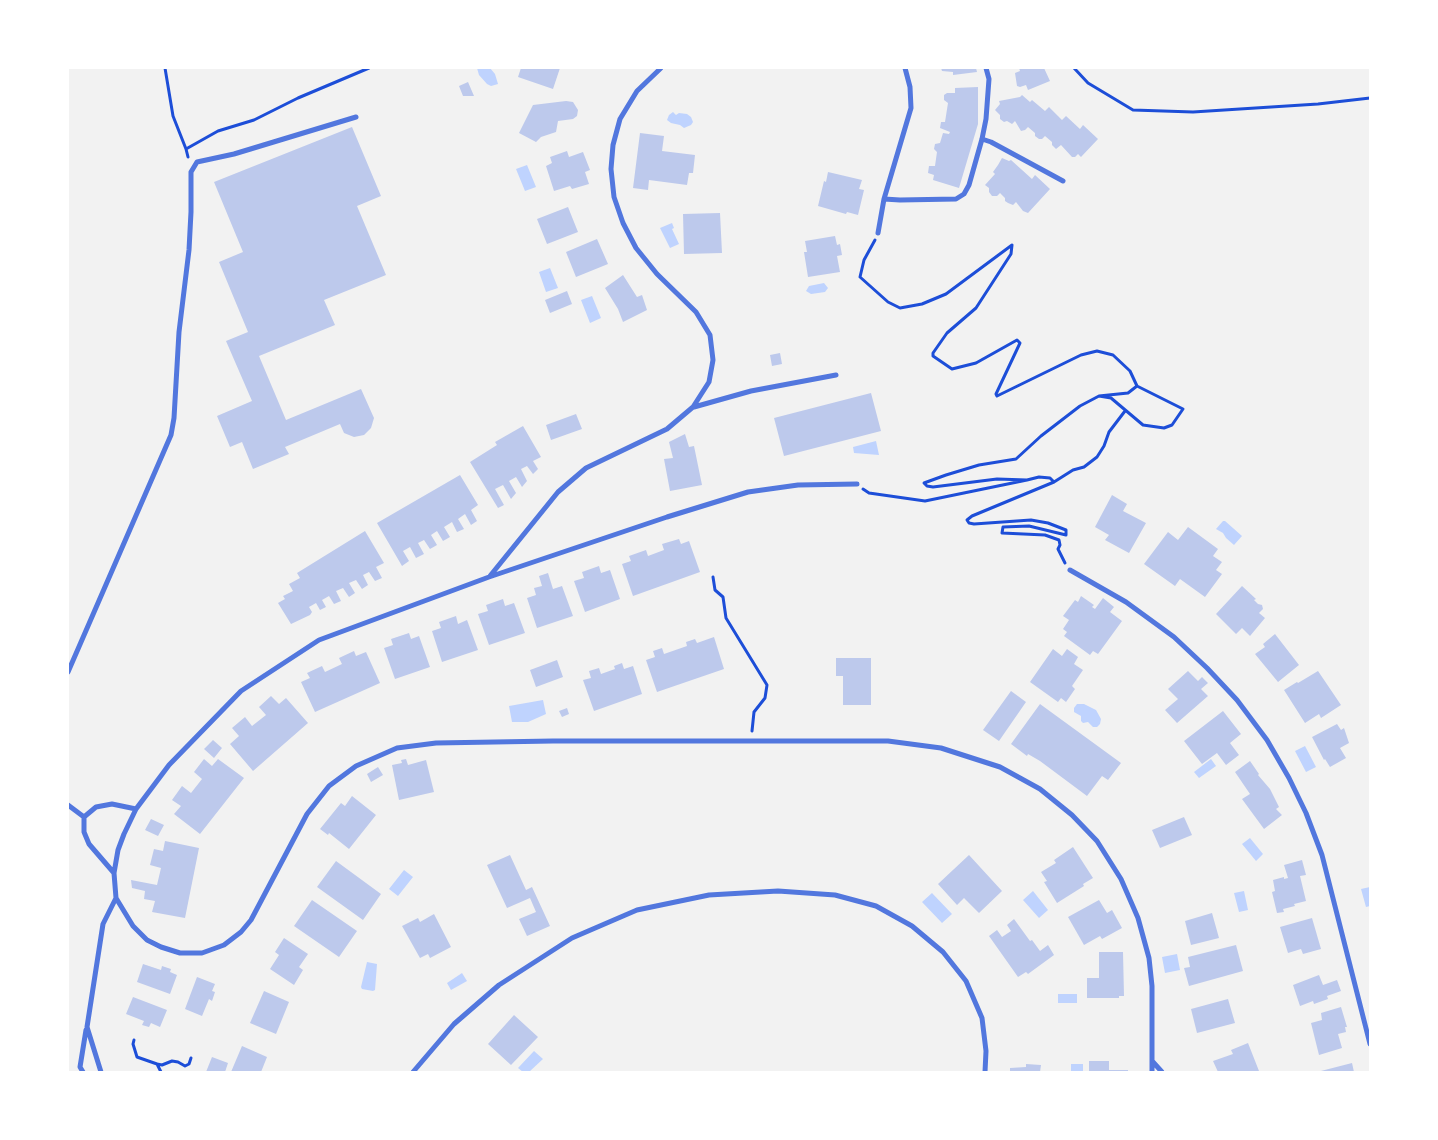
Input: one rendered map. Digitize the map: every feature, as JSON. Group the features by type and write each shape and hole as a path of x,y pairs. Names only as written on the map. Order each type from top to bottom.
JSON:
{"street":[{"path":"489,577 558,492 586,468 667,429 693,407 709,382 713,360 710,335 696,312 657,274 636,248 623,223 614,197 611,169 613,145 620,120 638,92 661,68"},
{"path":"878,233 884,198 911,108 910,87 905,68"},
{"path":"884,198 900,200 956,199 964,194 982,139 986,119 989,79 986,68"},
{"path":"68,672 171,435 174,418 179,332 189,250 191,172 196,162 234,154 356,117"},
{"path":"982,139 1063,181"},
{"path":"693,407 751,391 836,375"},
{"path":"857,484 798,485 748,492 667,517 489,577 318,640 241,691 173,760 136,809 118,850 114,873 116,898 133,926 147,940 161,947 180,953 202,953 224,945 241,932 251,920 307,814 329,786 356,766 397,748 436,743 553,741 888,741 941,748 1000,767 1040,789 1072,815 1097,841 1121,879 1135,910 1149,958 1152,986 1152,1072"},
{"path":"1070,570 1126,602 1174,636 1237,700 1267,740 1306,813 1322,855 1370,1044"},
{"path":"84,817 96,807 112,804 136,809"},
{"path":"68,805 84,817"},
{"path":"84,817 84,832 89,844 114,873"},
{"path":"413,1072 454,1024 499,985 572,938 637,910 709,895 778,891 835,895 876,906 912,926 943,952 966,981 982,1018 986,1051 985,1072"},
{"path":"84,1072 80,1067 103,924 116,898"},
{"path":"87,1027 101,1072"},
{"path":"1153,1062 1162,1072"}],"path":[{"path":"165,68 172,116 186,149 191,172"},
{"path":"186,149 218,131 254,120 298,98 369,68"},
{"path":"1074,68 1088,83 1133,110 1193,112 1318,104 1370,98"},
{"path":"878,233 864,260 860,277 888,302 900,308 922,304 946,294 1012,245 1011,254 976,308 948,333 933,353 933,356 952,369 976,364 1017,340 1020,343 996,394 997,396 1081,355 1097,351 1112,355 1130,371 1137,386 1183,409 1172,425 1164,428 1143,425 1111,398 1099,396"},
{"path":"1027,480 997,479 933,487 927,486 924,483 946,474 1016,458 1080,406 1099,396 1128,393 1137,386"},
{"path":"1070,570 1058,549 1060,545 1059,540 1045,535 1002,533 1003,527 1029,526 1066,535 1066,530 1048,523 1031,520 974,524 969,523 967,520 972,516 1054,482 1073,470 1084,467 1097,457 1104,446 1108,432 1125,411"},
{"path":"857,484 869,493 925,501 1039,477 1050,478 1054,482"},
{"path":"713,577 715,590 723,597 726,618 767,685 765,698 754,712 752,728"},
{"path":"134,1040 133,1044 137,1057 157,1064 162,1065 172,1061 185,1066 189,1064 191,1058"},
{"path":"157,1064 161,1072"}],"water":[{"path":"477,68 490,68 495,74 498,84 491,86 487,84 479,75"},
{"path":"673,112 676,115 679,113 687,114 693,122 684,128 671,123 667,120"},
{"path":"527,165 536,187 525,191 516,169"},
{"path":"672,223 674,228 672,229 679,244 670,248 660,228"},
{"path":"550,268 558,288 546,292 539,272"},
{"path":"824,283 828,288 825,292 811,294 806,291 809,286"},
{"path":"592,296 601,318 590,323 581,300"},
{"path":"876,441 879,455 854,453 853,447"},
{"path":"1223,521 1242,536 1234,545 1223,533 1216,529"},
{"path":"543,700 546,714 528,722 512,722 509,706"},
{"path":"1077,704 1084,704 1096,710 1101,719 1097,727 1093,727 1088,722 1083,723 1081,721 1081,716 1074,712"},
{"path":"1305,746 1316,767 1306,772 1295,751"},
{"path":"1211,759 1216,766 1199,778 1194,772"},
{"path":"1250,838 1263,854 1256,861 1242,844"},
{"path":"404,870 413,877 398,896 389,889"},
{"path":"1370,887 1370,906 1366,907 1361,889"},
{"path":"1033,891 1048,910 1039,918 1023,900"},
{"path":"1244,891 1248,910 1239,912 1234,893"},
{"path":"932,893 952,914 942,923 922,902"},
{"path":"1177,954 1180,970 1165,973 1162,957"},
{"path":"367,962 377,964 375,990 373,991 362,989 361,987"},
{"path":"462,973 467,981 451,990 447,983"},
{"path":"1058,994 1077,994 1077,1003 1058,1003"},
{"path":"534,1051 543,1059 529,1072 523,1072 518,1068"},
{"path":"1071,1064 1083,1064 1083,1072 1071,1072"}],"building":[{"path":"521,68 560,68 553,89 518,77"},
{"path":"941,68 976,68 977,72 953,75 953,72 942,71"},
{"path":"1019,68 1044,68 1050,81 1028,90 1026,85 1017,86 1015,73 1020,71"},
{"path":"468,82 474,96 463,96 459,86"},
{"path":"978,87 978,124 959,188 933,180 934,175 928,173 929,166 935,166 937,152 934,149 935,144 940,143 943,133 949,134 950,132 940,128 941,122 945,122 948,103 944,100 944,95 955,93 955,88"},
{"path":"1022,95 1030,102 1032,100 1045,111 1049,107 1062,120 1066,116 1080,129 1083,125 1098,139 1081,157 1078,154 1072,157 1061,145 1056,149 1045,136 1039,139 1028,127 1021,131 1015,121 1012,124 1000,119 1000,115 995,110 1000,104 999,101"},
{"path":"566,101 573,102 578,110 577,116 573,119 558,121 556,132 541,137 536,142 519,133 533,105"},
{"path":"352,127 381,196 357,206 386,275 324,300 335,325 259,356 286,420 361,389 374,418 371,428 364,435 354,437 344,433 340,424 285,447 289,454 253,469 242,442 230,447 217,416 252,401 226,341 248,332 219,262 243,252 214,182"},
{"path":"640,133 664,136 662,151 695,155 693,173 689,173 687,185 649,180 648,190 633,188"},
{"path":"567,151 569,157 583,152 590,170 585,172 589,184 572,189 570,186 554,191 546,166 552,163 550,157"},
{"path":"1002,158 1011,160 1032,179 1035,175 1050,189 1028,213 1023,211 1016,202 1013,205 1005,201 1005,198 1000,193 997,196 992,196 989,188 985,185 995,174 993,172"},
{"path":"828,172 862,180 859,189 864,190 858,215 847,212 846,214 818,206"},
{"path":"568,207 578,232 547,244 537,219"},
{"path":"720,213 722,253 684,254 683,214"},
{"path":"835,236 837,245 840,244 842,255 837,256 840,272 808,277 804,252 807,252 805,241"},
{"path":"597,239 608,264 576,277 566,252"},
{"path":"623,275 637,297 642,295 647,310 623,322 618,309 605,288"},
{"path":"567,291 572,304 550,313 545,300"},
{"path":"780,353 782,364 772,366 770,355"},
{"path":"871,393 881,431 784,456 774,418"},
{"path":"576,414 582,429 551,440 546,425"},
{"path":"523,426 541,457 533,461 538,469 533,474 527,466 521,469 527,481 522,487 516,477 509,481 516,493 511,499 503,485 495,489 504,505 498,508 470,462 497,445 495,442"},
{"path":"685,434 689,447 694,446 702,485 670,491 664,459 673,458 669,442"},
{"path":"460,475 478,505 471,510 477,521 471,525 465,514 458,519 464,529 457,532 452,522 444,527 450,537 443,541 437,531 431,535 437,545 430,549 424,540 418,543 424,554 416,558 410,547 403,551 409,561 402,566 377,523"},
{"path":"1112,495 1127,504 1123,511 1146,523 1129,553 1105,540 1109,535 1095,527"},
{"path":"1188,527 1218,549 1213,556 1222,562 1216,570 1222,574 1205,597 1180,579 1175,586 1144,564 1168,532 1178,540"},
{"path":"365,531 384,563 376,567 382,578 375,581 369,572 363,575 368,585 362,589 356,580 349,583 355,593 349,597 343,588 336,591 341,601 334,604 329,596 322,600 326,607 320,610 316,603 309,607 312,612 310,615 291,624 278,603 285,599 283,596 293,591 289,584 300,578 297,573"},
{"path":"679,539 681,544 689,541 700,572 633,596 622,564 631,561 629,556 646,550 648,556 664,550 662,544"},
{"path":"599,566 601,573 610,570 620,599 585,612 574,581 584,578 582,572"},
{"path":"548,573 553,589 562,586 573,616 537,628 527,598 536,595 534,588 542,586 539,576"},
{"path":"1242,586 1256,599 1254,600 1258,604 1262,605 1263,609 1259,613 1265,618 1250,636 1242,628 1236,634 1216,614"},
{"path":"1081,596 1094,605 1092,607 1095,609 1103,598 1114,607 1110,612 1122,621 1098,654 1093,651 1090,655 1064,636 1067,632 1063,629 1069,620 1063,616 1075,600 1078,602"},
{"path":"503,599 505,606 514,603 525,633 489,645 478,614 488,611 486,605"},
{"path":"456,616 458,624 467,620 478,650 442,662 432,631 441,628 439,622"},
{"path":"409,633 411,639 419,636 430,667 395,679 384,648 393,645 391,639"},
{"path":"1275,634 1299,665 1278,682 1255,654 1265,647 1263,644"},
{"path":"714,637 724,669 657,692 646,660 655,657 653,651 662,648 664,654 687,646 686,642 695,639 697,643"},
{"path":"1053,649 1062,656 1067,649 1078,657 1074,664 1083,670 1072,686 1075,689 1066,702 1061,698 1058,702 1030,682"},
{"path":"354,651 356,656 366,652 380,683 315,712 301,682 310,678 307,673 322,666 325,672 342,664 339,658"},
{"path":"836,658 871,658 871,705 843,705 843,676 836,676"},
{"path":"557,660 563,677 536,687 530,670"},
{"path":"622,663 624,669 633,666 642,694 594,711 583,680 591,678 589,671 599,668 601,674 615,669 614,666"},
{"path":"1188,671 1198,681 1202,677 1208,683 1201,689 1208,696 1177,723 1165,710 1178,699 1168,689"},
{"path":"1318,671 1341,705 1321,718 1319,714 1305,723 1284,690"},
{"path":"1011,691 1026,702 999,741 983,730"},
{"path":"271,696 279,704 286,698 308,723 253,771 230,744 239,736 232,728 245,717 252,726 266,715 259,707"},
{"path":"1040,704 1121,763 1108,780 1102,776 1087,796 1040,761 1028,754 1027,756 1011,744"},
{"path":"567,708 569,714 562,717 559,711"},
{"path":"1223,711 1241,734 1230,743 1239,755 1226,765 1217,753 1202,764 1184,741"},
{"path":"1337,724 1341,730 1344,728 1349,743 1340,748 1346,758 1330,767 1324,760 1312,737"},
{"path":"213,740 222,748 214,758 204,749"},
{"path":"204,759 212,766 218,759 244,778 200,834 174,814 181,806 172,800 182,786 191,793 202,779 194,772"},
{"path":"406,759 408,765 426,760 434,792 399,800 392,765 402,763 401,760"},
{"path":"1250,761 1258,775 1270,789 1279,807 1276,809 1282,815 1264,829 1242,799 1250,794 1235,772"},
{"path":"378,767 383,775 371,782 367,774"},
{"path":"352,796 376,815 349,849 329,833 328,835 320,829 341,803 345,806"},
{"path":"1184,817 1192,835 1160,848 1152,830"},
{"path":"151,819 164,825 158,836 145,830"},
{"path":"165,841 199,848 185,918 152,912 155,901 144,899 145,891 132,888 131,880 157,885 161,868 150,865 154,849 163,851"},
{"path":"1073,847 1093,878 1057,903 1044,882 1047,881 1041,872 1056,863 1054,860"},
{"path":"510,855 526,890 532,887 550,926 527,936 519,919 536,912 530,898 507,908 487,865"},
{"path":"969,855 1002,891 979,913 964,898 957,905 938,884"},
{"path":"1302,860 1306,875 1300,876 1306,901 1294,904 1295,906 1283,909 1284,912 1277,913 1272,892 1275,891 1273,880 1284,877 1284,879 1288,878 1284,865"},
{"path":"336,861 381,894 363,920 317,887"},
{"path":"312,900 357,931 339,957 294,926"},
{"path":"1099,900 1107,913 1112,910 1122,928 1102,939 1100,936 1084,945 1068,917"},
{"path":"1212,913 1219,938 1191,945 1185,921"},
{"path":"434,914 451,947 430,958 428,954 420,958 402,926 418,918 420,922"},
{"path":"1312,918 1321,949 1303,954 1301,949 1288,953 1280,927"},
{"path":"1014,919 1040,951 1048,945 1054,955 1028,974 1026,972 1018,977 989,936 997,930 1002,937 1011,931 1007,925"},
{"path":"284,938 308,954 299,967 303,970 294,985 270,969 279,955 275,952"},
{"path":"1236,945 1243,971 1189,986 1184,968 1190,967 1188,957"},
{"path":"1099,952 1123,952 1124,996 1119,996 1119,998 1087,998 1087,978 1099,978"},
{"path":"143,964 161,970 162,966 171,969 170,972 177,975 170,994 137,982"},
{"path":"1319,975 1323,985 1337,980 1341,991 1327,996 1328,999 1314,1004 1313,1001 1300,1006 1293,985"},
{"path":"197,977 215,984 212,991 215,992 212,1001 209,999 202,1016 185,1009"},
{"path":"264,991 289,1002 276,1034 250,1023"},
{"path":"133,997 167,1010 160,1027 151,1023 149,1027 142,1025 144,1021 126,1014"},
{"path":"1228,999 1235,1023 1197,1033 1191,1009"},
{"path":"1341,1007 1347,1027 1345,1027 1346,1032 1338,1034 1342,1048 1319,1055 1311,1023 1322,1020 1321,1013"},
{"path":"514,1015 538,1037 511,1065 488,1044"},
{"path":"1248,1043 1259,1071 1218,1072 1213,1061 1233,1054 1231,1050"},
{"path":"242,1046 267,1057 261,1072 231,1072"},
{"path":"212,1057 228,1063 225,1072 206,1072"},
{"path":"1089,1061 1109,1061 1109,1070 1128,1070 1128,1072 1089,1072"},
{"path":"1352,1063 1354,1072 1317,1072"},
{"path":"1026,1064 1041,1065 1040,1072 1010,1072 1010,1068 1026,1067"}]}
